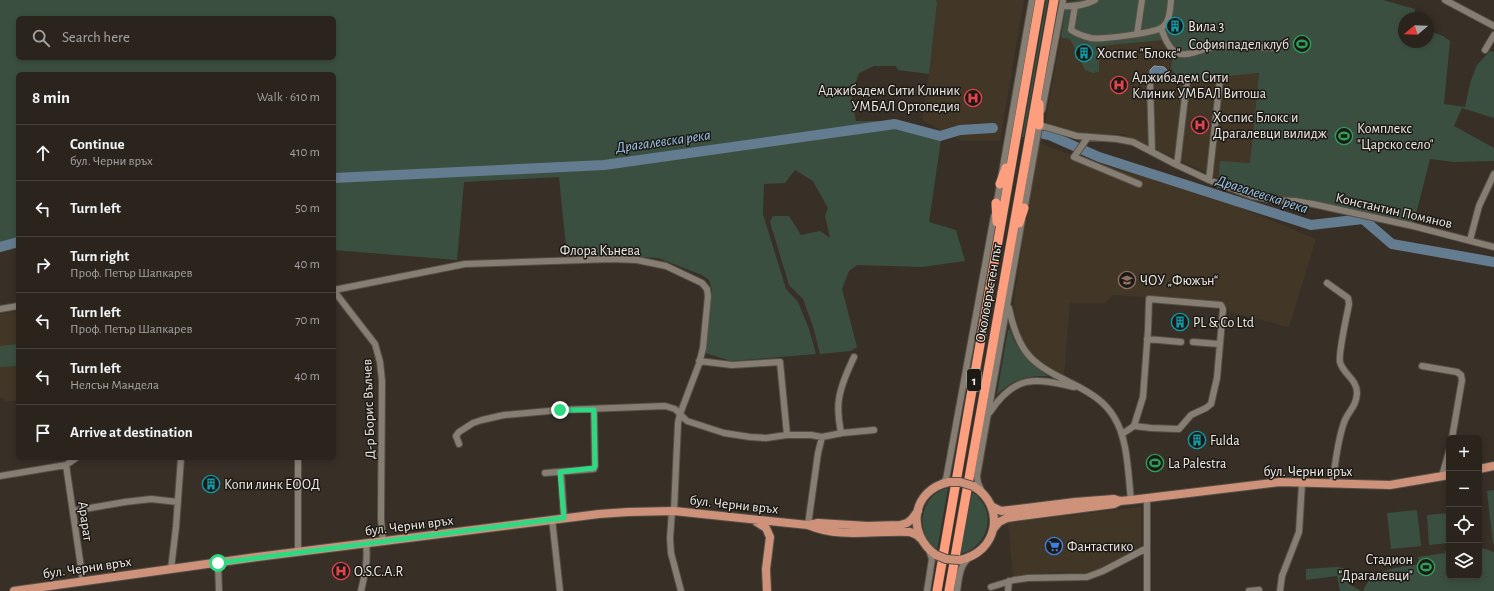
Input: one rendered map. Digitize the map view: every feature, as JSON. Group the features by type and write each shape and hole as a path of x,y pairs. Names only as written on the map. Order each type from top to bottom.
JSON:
{"highway":[{"name":"Околовръстен път","path":"937,591 966,432 1040,0"},
{"name":"Околовръстен път","path":"949,591 1054,0"},
{"path":"1039,125 1040,75"},
{"path":"1000,184 1014,148"},
{"path":"996,203 998,240"},
{"path":"1010,245 1024,208"}],"main road":[{"path":"1482,468 1494,466"},
{"name":"бул. Черни връх","path":"994,528 999,522 1007,518 1114,504 1120,501 1280,482 1390,485 1446,476"},
{"path":"960,482 973,486 983,493 991,506 994,518 994,528 991,536 980,552 971,557 959,560 946,559 933,553 920,538 916,524 918,511 926,495 933,489 946,483 960,482"},
{"name":"бул. Черни връх","path":"991,506 1001,511 1114,498 1120,501"},
{"name":"бул. Черни връх","path":"14,591 552,519 628,512 673,511 808,525 818,529 840,532 910,532 920,538"},
{"name":"бул. Черни връх","path":"808,525 818,523 861,526 900,525 907,523 918,511"},
{"path":"750,519 766,528 770,537 766,568 767,591"}],"street":[{"name":"Околовръстен път","path":"946,483 1032,0"},
{"path":"1062,3 1075,6 1095,0"},
{"path":"1137,34 1142,0"},
{"path":"1075,6 1071,30 1079,35 1091,38 1118,37 1161,28 1169,15 1171,0"},
{"path":"1445,0 1494,26"},
{"name":"Околовръстен път","path":"983,493 977,479 1024,208 1062,3"},
{"path":"1161,28 1166,42 1176,53 1187,55 1222,46 1271,48"},
{"path":"1485,50 1494,35"},
{"path":"1209,180 1220,79"},
{"path":"1177,165 1187,80"},
{"path":"1150,82 1152,152"},
{"name":"Константин Помянов","path":"1039,125 1077,136 1125,140 1142,146 1209,180 1238,191 1273,200 1295,201 1312,204 1470,240 1494,247"},
{"path":"1088,137 1074,157 1139,184"},
{"path":"1470,240 1479,206 1494,174"},
{"name":"Флора Кънева","path":"336,290 464,264 612,259 637,260 666,266 702,283 707,289 708,296 703,348 680,414 670,538 671,553 681,591"},
{"path":"1328,283 1348,298 1349,304 1339,359 1343,368 1355,382 1357,387 1356,402 1345,420 1340,437 1332,483"},
{"name":"Д-р Борис Вълчев","path":"336,293 375,344 380,362 382,381 381,518 383,541"},
{"path":"1122,434 1134,426 1143,397 1149,299 1221,305 1223,309 1216,378 1211,404 1191,415 1181,427 1174,430 1134,426"},
{"path":"1008,304 1017,337 1029,356 1046,370 1094,394 1102,401 1114,417 1122,434 1131,500"},
{"path":"0,309 16,306"},
{"path":"1147,339 1180,342"},
{"path":"1193,342 1219,344"},
{"path":"841,433 838,410 839,399 845,377 854,357"},
{"path":"699,361 732,365 780,362 787,435"},
{"path":"1422,366 1457,372 1461,375 1462,380 1453,435"},
{"path":"988,415 998,400 1006,392 1023,383 1041,380 1084,389"},
{"path":"460,444 457,434 473,423 498,416 560,410 594,410 665,406 675,409 687,421 735,436 766,438 787,435 814,435 822,437 841,433 874,430"},
{"path":"545,473 594,468 594,410"},
{"path":"808,525 818,453 822,437"},
{"path":"0,476 66,465 73,460"},
{"path":"171,569 181,460"},
{"path":"298,460 298,552"},
{"name":"Арарат","path":"66,465 83,581"},
{"path":"560,472 564,518"},
{"path":"1280,591 1282,576 1299,532 1302,483"},
{"path":"1147,498 1147,591"},
{"path":"73,512 125,502 151,500 178,502"},
{"path":"552,519 560,591"},
{"path":"361,591 368,557 366,543"},
{"path":"991,587 1009,581 1035,577 1087,577 1103,571 1147,548"},
{"path":"927,591 933,553"},
{"path":"957,591 961,568 963,564 971,557"},
{"path":"218,563 219,591"},
{"path":"1008,591 1009,581"},
{"path":"1249,591 1260,590"}],"shaded area":[{"path":"936,0 1024,0 1000,141 962,141 922,120 929,74 937,3"},
{"path":"1061,38 1070,39 1085,69 1093,73 1099,72 1100,46 1164,40 1166,50 1172,59 1171,68 1179,81 1259,73 1250,163 1220,161 1218,178 1123,134 1077,134 1045,124"},
{"path":"1037,142 1071,155 1215,197 1316,239 1289,327 1230,312 1224,303 1113,295 1104,303 1070,303 1064,375 1043,365 1028,351 1021,336 1015,317 1014,301"},
{"path":"16,311 16,400 5,402 4,398 0,398 0,314"},
{"path":"1141,507 1141,548 1103,568 1085,573 1053,572 1013,577 1008,523"}],"green space":[{"path":"0,0 936,0 937,3 929,74 898,70 896,66 874,66 859,73 851,95 856,121 900,121 942,133 929,222 956,230 965,261 922,267 857,265 849,271 842,289 857,347 851,351 820,354 813,326 803,299 789,285 770,222 773,216 789,216 801,235 820,231 830,238 825,216 828,208 813,181 795,170 785,183 764,184 763,214 786,289 798,302 809,329 816,354 731,361 705,353 712,290 709,280 702,275 658,258 614,255 567,256 559,177 464,182 457,260 336,250 336,72 16,72 16,248 0,252"},
{"path":"1046,0 1048,0 1024,137 1022,137"},
{"name":"Комплекс \"Царско село\"","path":"1081,0 1383,0 1415,9 1415,12 1398,12 1398,48 1434,48 1434,33 1443,36 1450,41 1444,104 1465,107 1470,83 1477,65 1490,51 1494,52 1494,118 1462,108 1454,126 1494,148 1494,161 1454,162 1430,159 1413,226 1313,204 1273,200 1218,183 1220,161 1250,163 1259,73 1179,81 1171,68 1172,59 1166,50 1164,40 1100,46 1099,72 1093,73 1085,70 1070,39 1061,38 1066,2"},
{"path":"1008,330 1010,330 1020,351 1035,367 1048,376 1020,379 997,394"},
{"path":"16,344 16,366 0,367 0,346"},
{"path":"948,488 937,550 930,543 925,534 923,515 931,498 938,492"},
{"path":"1494,490 1494,543 1493,544 1487,491"},
{"path":"972,492 980,499 985,508 988,517 987,527 984,536 978,544 970,550 960,554"},
{"path":"1417,510 1421,546 1391,549 1387,513"},
{"path":"1446,513 1446,543 1429,545 1427,515"},
{"name":"Стадион \"Драгалевци\"","path":"1482,548 1494,552 1494,591 1363,591 1367,583 1379,573 1394,568 1419,564 1418,557 1445,553 1445,551 1446,579 1482,579"},
{"path":"1337,567 1349,569 1349,584 1361,591 1340,591 1337,576 1306,580 1306,569"}],"water":[{"path":"1154,66 1164,67 1167,70 1165,76 1153,78 1150,75 1150,70"}],"waterway":[{"name":"Драгалевска река","path":"336,178 604,165 895,124 940,136 960,130 993,128"},
{"name":"Драгалевска река","path":"1044,134 1099,157 1311,225 1363,219 1392,244 1494,262"},
{"name":"Драгалевска река","path":"0,247 16,243"}],"place":[{"name":"Вила 3","path":"1175,26"},
{"name":"София падел клуб","path":"1302,44"},
{"name":"Хоспис \"Блокс\"","path":"1084,53"},
{"name":"Аджибадем Сити Клиник УМБАЛ Витоша","path":"1119,85"},
{"name":"Аджибадем Сити Клиник УМБАЛ Ортопедия","path":"973,98"},
{"name":"Хоспис Блокс и Драгалевци вилидж","path":"1200,125"},
{"name":"Комплекс \"Царско село\"","path":"1344,136"},
{"name":"ЧОУ „Фюжън“","path":"1127,280"},
{"name":"PL & Co Ltd","path":"1180,322"},
{"name":"Fulda","path":"1197,440"},
{"name":"La Palestra","path":"1155,463"},
{"name":"Копи линк ЕООД","path":"211,484"},
{"name":"Фантастико","path":"1054,546"},
{"name":"Стадион \"Драгалевци\"","path":"1426,567"},
{"name":"O.S.C.A.R","path":"341,571"}],"route":[{"path":"218,563 564,518 560,472 594,468 594,410 560,410"}]}
